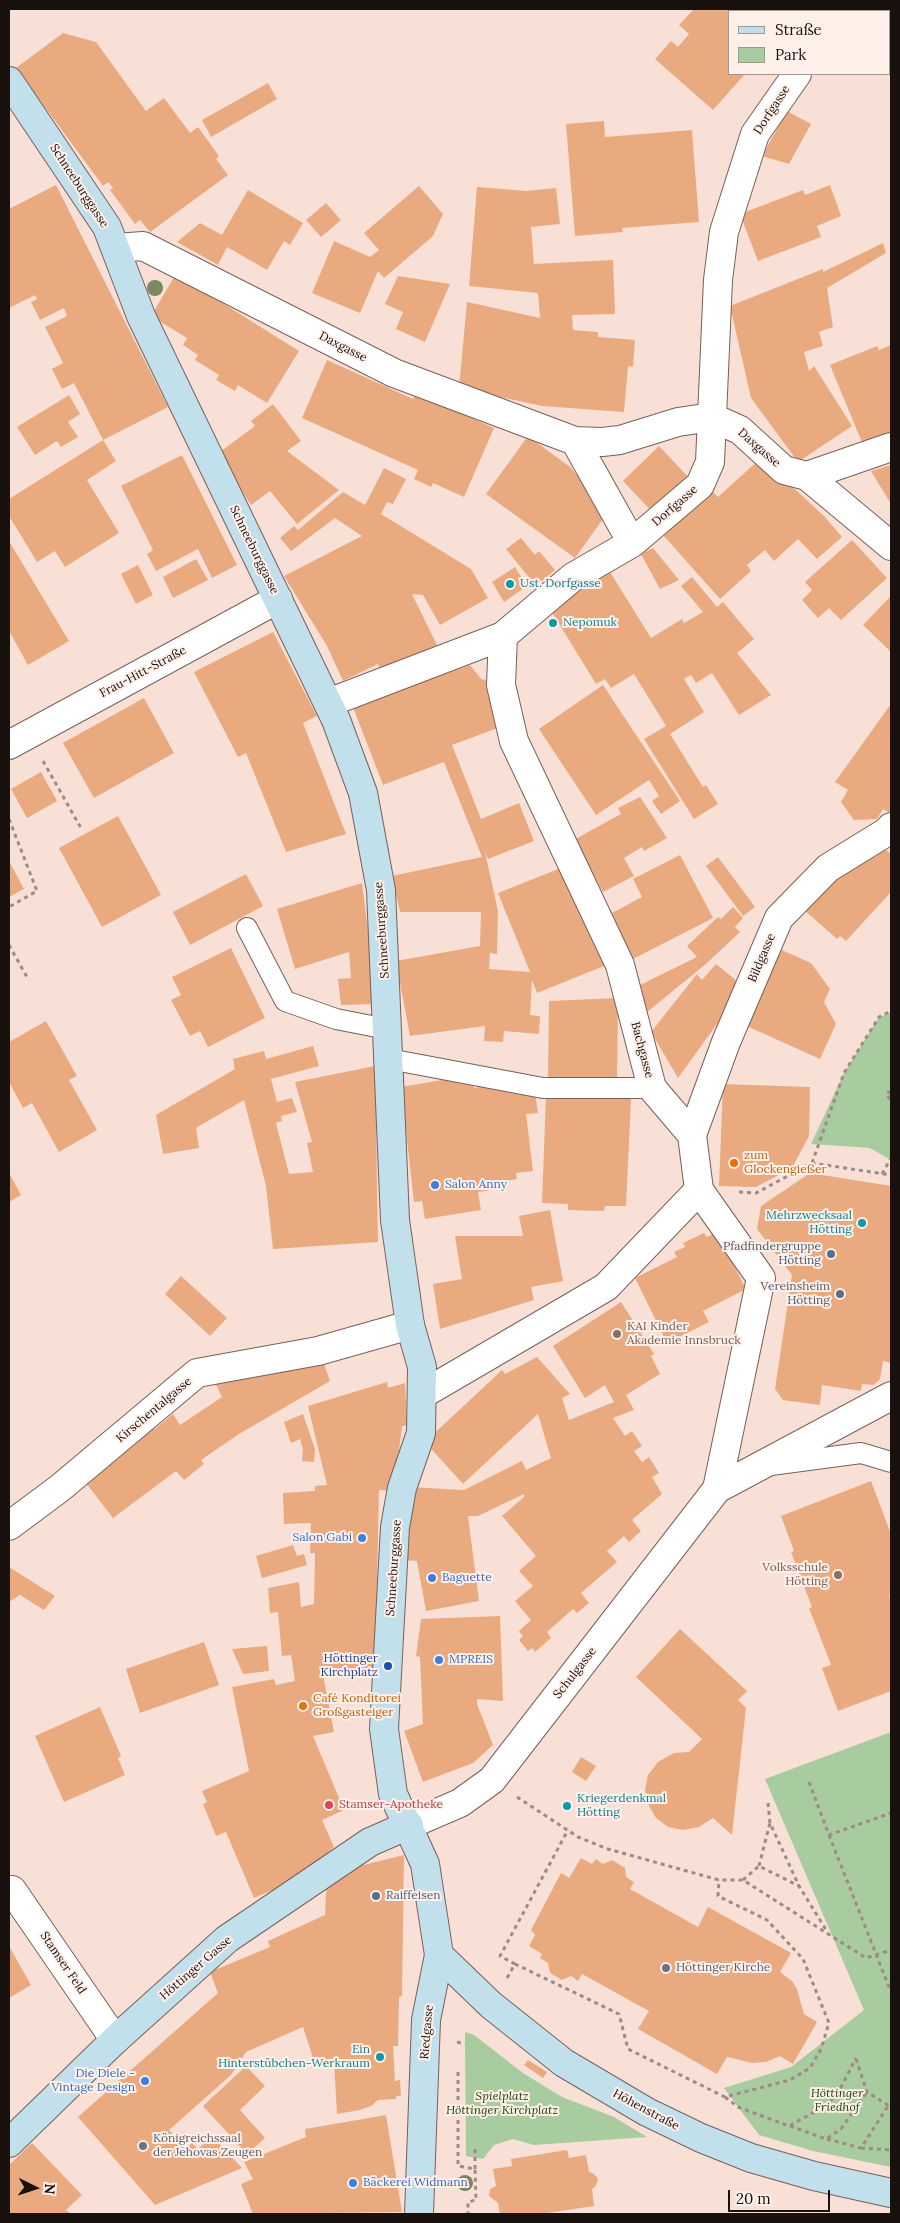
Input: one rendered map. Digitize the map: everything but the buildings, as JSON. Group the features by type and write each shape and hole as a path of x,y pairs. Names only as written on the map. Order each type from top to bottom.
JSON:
{"street":[{"name":"Dorfgasse","path":"328,703 503,636 573,577 632,543 700,485 710,462 718,280 724,232 755,134 796,75"},
{"name":"Schneeburggasse","path":"9,81 77,179 107,227 141,316 328,703 363,793 381,890 395,1220 410,1324 422,1367 423,1394 420,1433 402,1488 395,1527 384,1729 393,1794 409,1826"},
{"name":"Daxgasse","path":"116,248 143,246 394,373 575,441 602,442 620,440 678,422 711,417 740,430 784,470 807,476 891,546"},
{"path":"575,441 632,543"},
{"path":"807,476 891,448"},
{"name":"Frau-Hitt-Straße","path":"18,740 278,599"},
{"name":"Bachgasse","path":"503,636 501,685 514,741 620,966 652,1088 692,1134"},
{"name":"Bildgasse","path":"692,1134 726,1042 779,918 828,868 888,831 891,827"},
{"path":"423,1394 606,1287 699,1190 692,1134"},
{"name":"Schulgasse","path":"699,1190 761,1278 717,1489"},
{"name":"Kirschentalgasse","path":"9,1526 60,1488 198,1373 318,1351 410,1324"},
{"name":"Schulgasse","path":"409,1826 460,1803 492,1780 717,1489 891,1396"},
{"name":"Riedgasse","path":"409,1826 425,1864 439,1955 426,2020 419,2214"},
{"name":"Höttinger Gasse","path":"9,2143 115,2040 227,1939 370,1842 409,1826"},
{"name":"Stamser Feld","path":"9,1891 12,1890 115,2040"},
{"name":"Höhenstraße","path":"439,1955 491,2005 564,2063 601,2086 700,2138 783,2168 891,2193"}],"lane":[{"path":"247,928 286,1001 336,1019 387,1029"},
{"path":"389,1059 543,1088 652,1088"},
{"path":"757,1467 861,1453 891,1462"}],"path":[{"path":"18,740 81,828"},
{"path":"9,819 37,891 9,907"},
{"path":"9,945 27,978"},
{"path":"812,1163 844,1072 879,1017 891,1011"},
{"path":"891,1093 887,1092 891,1104"},
{"path":"882,1174 891,1158"},
{"path":"699,1190 756,1192 812,1163 891,1175"},
{"path":"492,1780 568,1830 608,1849 719,1880 743,1880 866,1958 891,1950"},
{"path":"809,1782 891,1992"},
{"path":"768,1803 770,1823 799,1886 828,1934"},
{"path":"829,1835 891,1813"},
{"path":"743,1880 759,1866 770,1823"},
{"path":"568,1830 500,1956 618,2014 628,2049 725,2097 738,2107 826,2139 860,2148 891,2149"},
{"path":"759,1866 799,1886"},
{"path":"719,1880 718,1896 767,1920 803,1959 829,2023 821,2049 810,2068 790,2080 725,2097"},
{"path":"491,2005 515,1964"},
{"path":"789,2126 825,2106 838,2092 856,2058 867,2092 890,2106 860,2148"},
{"path":"458,2062 458,2166 475,2169"},
{"path":"826,2139 841,2129 867,2092"},
{"path":"468,2214 468,2202 476,2200 476,2149"}],"green space":[{"path":"891,1013 891,1160 870,1148 811,1144 844,1073 879,1017"},
{"name":"Höttinger Friedhof","path":"891,1732 891,2167 813,2151 759,2135 724,2088 791,2067 864,2010 765,1779"},
{"name":"Spielplatz Höttinger Kirchplatz","path":"465,2032 474,2035 523,2073 562,2097 614,2117 647,2137 534,2145 513,2139 494,2145 483,2159 466,2156"}],"place":[{"name":"Ust. Dorfgasse","path":"510,584"},
{"name":"Nepomuk","path":"553,623"},
{"name":"zum Glockengießer","path":"734,1163"},
{"name":"Salon Anny","path":"435,1185"},
{"name":"Mehrzwecksaal Hötting","path":"862,1223"},
{"name":"Pfadfindergruppe Hötting","path":"831,1254"},
{"name":"Vereinsheim Hötting","path":"840,1294"},
{"name":"KAI Kinder Akademie Innsbruck","path":"617,1334"},
{"name":"Salon Gabi","path":"362,1538"},
{"name":"Volksschule Hötting","path":"838,1575"},
{"name":"Baguette","path":"432,1578"},
{"name":"MPREIS","path":"439,1660"},
{"name":"Höttinger Kirchplatz","path":"388,1666"},
{"name":"Café Konditorei Großgasteiger","path":"303,1706"},
{"name":"Stamser-Apotheke","path":"329,1805"},
{"name":"Kriegerdenkmal Hötting","path":"567,1806"},
{"name":"Raiffeisen","path":"376,1896"},
{"name":"Höttinger Kirche","path":"666,1968"},
{"name":"Ein Hinterstübchen-Werkraum","path":"380,2057"},
{"name":"Die Diele - Vintage Design","path":"145,2081"},
{"name":"Königreichssaal der Jehovas Zeugen","path":"143,2146"},
{"name":"Bäckerei Widmann","path":"353,2183"}]}
